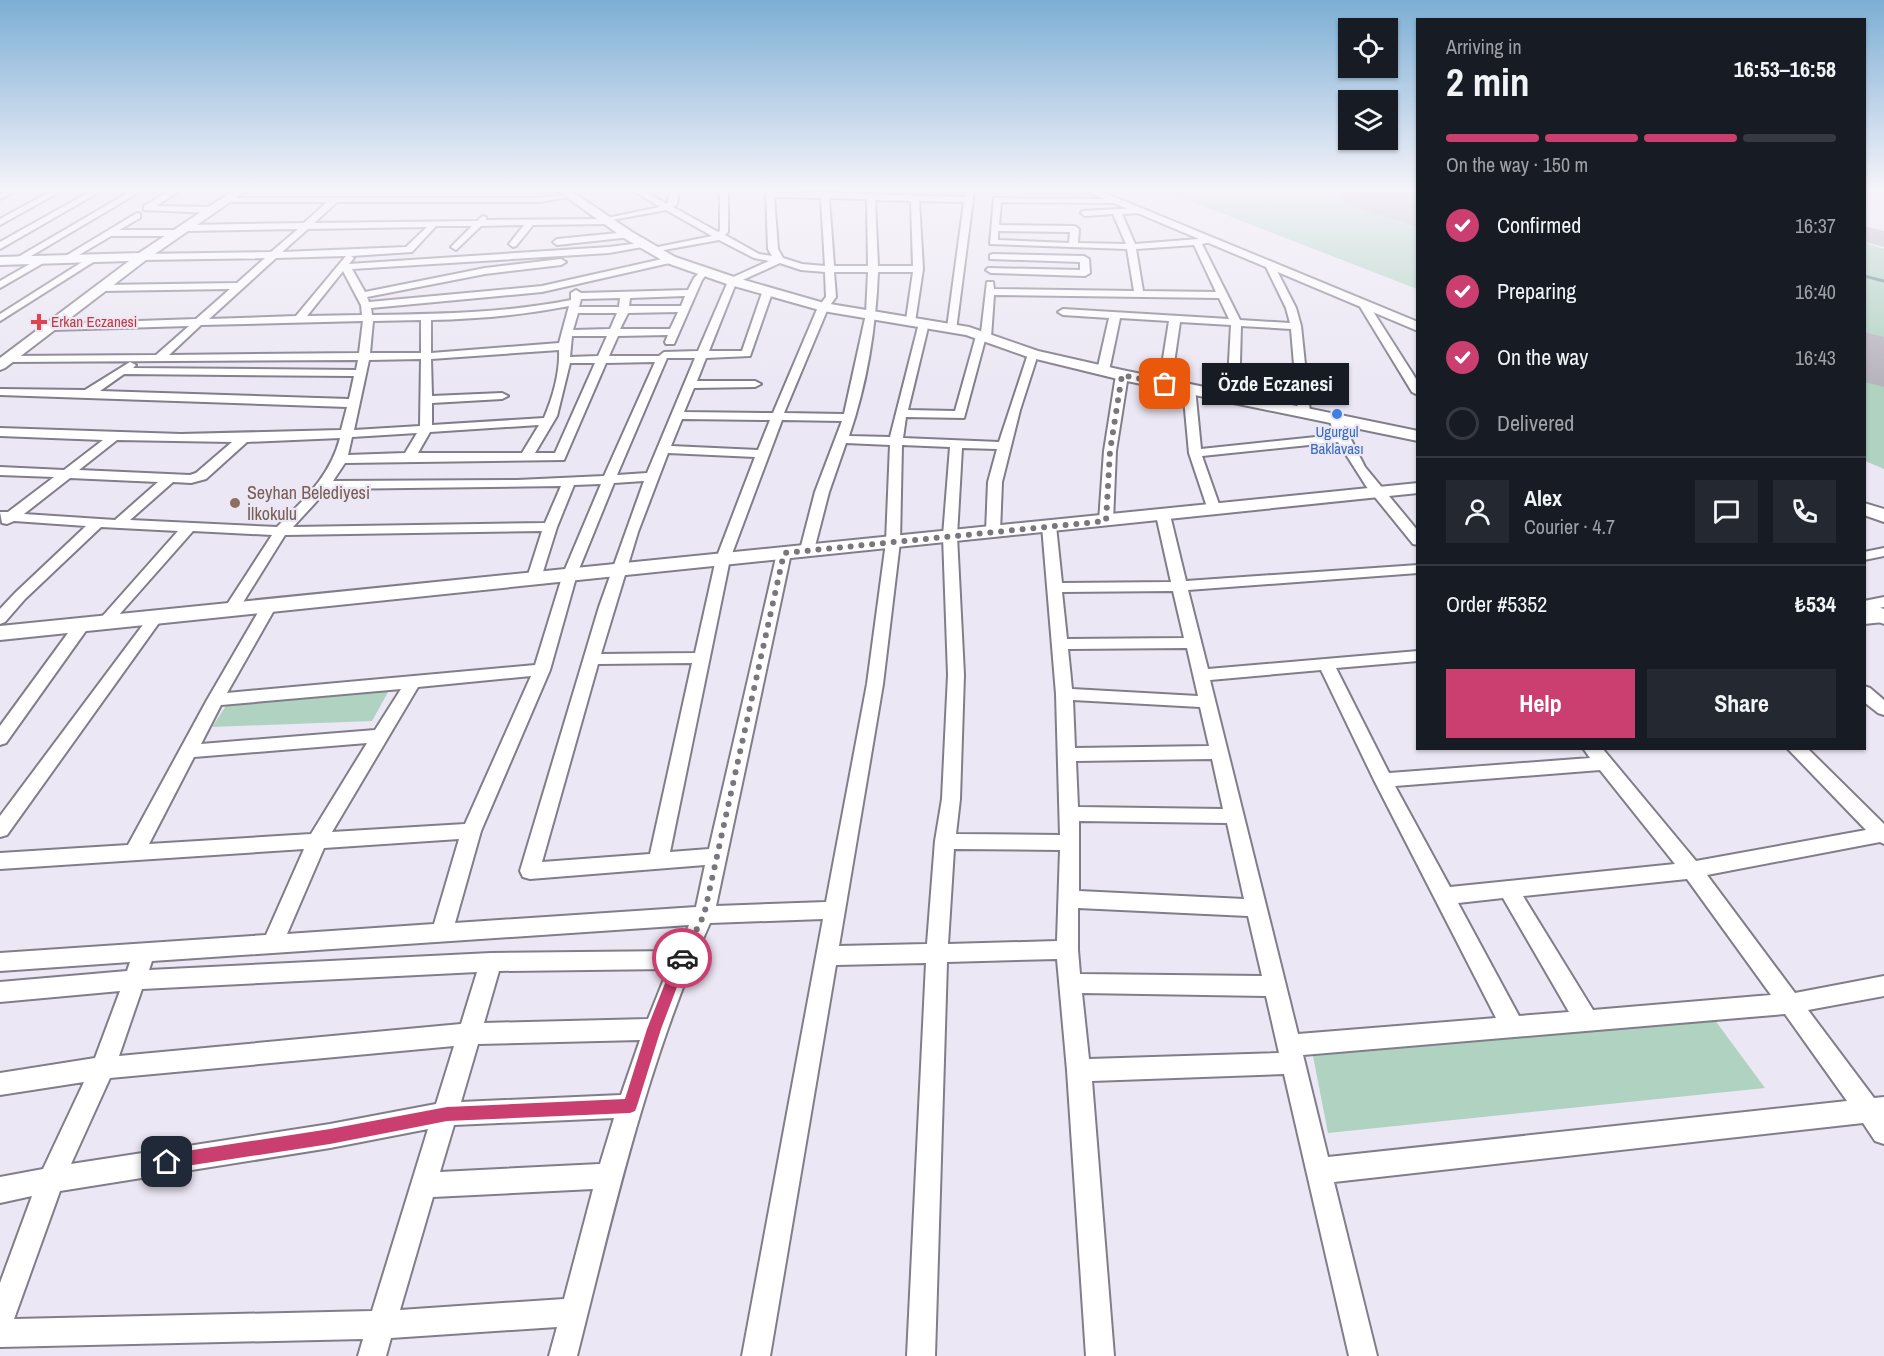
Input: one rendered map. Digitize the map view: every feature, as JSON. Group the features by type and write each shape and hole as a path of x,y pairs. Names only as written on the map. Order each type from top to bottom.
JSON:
{"main road":[{"path":"4,362 146,254"},
{"path":"662,254 703,272 823,307 952,328 983,336 1033,354 1104,371 1416,436"},
{"path":"1238,254 1416,326"},
{"path":"0,261 142,257"},
{"path":"0,633 1416,489"},
{"path":"1866,509 1884,516"},
{"path":"1866,608 1884,617"}],"street":[{"path":"18,260 28,254"},
{"path":"64,260 74,254"},
{"path":"142,257 301,254"},
{"path":"299,319 344,267 351,254"},
{"path":"344,267 522,254"},
{"path":"363,301 413,286 485,272 578,260 593,254"},
{"path":"754,254 801,267 918,269"},
{"path":"776,254 779,260"},
{"path":"658,861 723,559 777,417 823,307 831,297 828,254"},
{"path":"807,550 822,492 849,418 871,314 873,254"},
{"path":"756,1356 875,684 893,542 896,441 917,322 917,254"},
{"path":"952,328 961,254"},
{"path":"1133,254 1139,294"},
{"path":"1208,254 1236,321 1233,398"},
{"path":"160,357 272,255"},
{"path":"901,413 960,415 983,336 990,292 991,270 993,257 1084,259 1084,273 991,270"},
{"path":"0,318 93,259"},
{"path":"0,285 42,260"},
{"path":"363,301 513,293 571,284 671,260"},
{"path":"717,856 530,871 619,569 688,385 703,355 732,281 779,260"},
{"path":"403,261 413,286"},
{"path":"232,609 281,531 324,485 341,459 364,358 368,319 363,301 349,271 344,267"},
{"path":"1271,267 1291,308 1296,326 1304,412"},
{"path":"442,932 471,831 542,670 570,574 609,479 684,309 703,272"},
{"path":"526,457 548,421 558,395 565,360 564,346 575,303 571,284"},
{"path":"101,288 240,286"},
{"path":"565,360 747,354 768,291"},
{"path":"990,292 1224,295"},
{"path":"52,327 299,319 426,318 530,311 626,293 692,293"},
{"path":"341,459 409,456 560,457 624,309 626,293"},
{"path":"575,303 624,309 684,309"},
{"path":"1364,305 1416,389"},
{"path":"1063,312 1296,326"},
{"path":"1104,371 1115,316"},
{"path":"409,456 426,428 428,400 426,318"},
{"path":"1165,384 1175,319"},
{"path":"567,333 674,332"},
{"path":"4,362 160,357 364,358 564,346"},
{"path":"993,532 995,482 1033,354"},
{"path":"1396,357 1416,365"},
{"path":"86,395 140,358"},
{"path":"122,371 359,373"},
{"path":"1106,521 1110,451 1122,375"},
{"path":"688,385 756,384"},
{"path":"1189,388 1195,453 1214,510"},
{"path":"0,392 353,403"},
{"path":"428,400 502,396"},
{"path":"676,415 849,418"},
{"path":"1335,418 1341,438 1379,493 1416,539"},
{"path":"0,432 113,438 244,438 548,421"},
{"path":"4,519 113,438"},
{"path":"0,471 191,479 201,476 244,438"},
{"path":"1195,453 1341,438"},
{"path":"841,439 1004,446"},
{"path":"921,1356 937,954 945,841 951,799 956,675 950,536 956,444"},
{"path":"663,449 763,454"},
{"path":"324,485 402,486 569,482 652,477"},
{"path":"119,523 169,479"},
{"path":"534,578 550,527 569,482"},
{"path":"1163,515 1363,1356"},
{"path":"4,519 281,531 550,527"},
{"path":"0,619 20,596 98,523"},
{"path":"1049,526 1064,694 1069,814 1066,950 1079,1070 1100,1356"},
{"path":"105,622 188,528"},
{"path":"1866,556 1884,552"},
{"path":"563,1356 608,1176 654,1029 681,960 704,915 784,553"},
{"path":"1054,588 1180,586 1416,569"},
{"path":"0,596 20,596"},
{"path":"1866,607 1884,603"},
{"path":"134,853 215,700 269,605"},
{"path":"0,830 156,617"},
{"path":"1866,619 1884,617"},
{"path":"0,739 8,717 82,625"},
{"path":"1059,644 1194,643"},
{"path":"1201,675 1416,656"},
{"path":"592,659 701,658"},
{"path":"1326,664 1383,780 1513,1027"},
{"path":"215,700 542,670"},
{"path":"273,943 317,841 413,682"},
{"path":"1064,694 1208,702"},
{"path":"1866,694 1884,709"},
{"path":"188,751 379,736"},
{"path":"1798,750 1883,835"},
{"path":"1066,755 1220,752"},
{"path":"1383,780 1598,756 1692,870 1789,1004 1875,1110 1884,1132"},
{"path":"1069,814 1235,816"},
{"path":"0,861 471,831"},
{"path":"1444,896 1692,870 1883,835"},
{"path":"945,841 1070,843"},
{"path":"1509,890 1587,1021"},
{"path":"1068,899 1257,908"},
{"path":"0,962 704,915 835,910"},
{"path":"827,956 1066,950"},
{"path":"0,1320 51,1180 103,1068 145,952"},
{"path":"0,992 136,980 491,962 681,960"},
{"path":"372,1356 447,1114 468,1034 491,962"},
{"path":"1070,983 1275,986"},
{"path":"1079,1070 1292,1054 1513,1027 1789,1004 1884,986"},
{"path":"0,1084 103,1068 468,1034 654,1029"},
{"path":"0,1190 330,1136 447,1114 630,1106"},
{"path":"1319,1171 1875,1110"},
{"path":"425,1185 608,1176"},
{"path":"0,1333 383,1325 575,1312"}],"green space":[{"path":"1327,254 1416,254 1416,289"},
{"path":"1866,254 1884,254 1884,342 1866,335"},
{"path":"1866,378 1884,385 1884,469 1866,461"},
{"path":"392,685 372,721 212,727 226,706"},
{"path":"1703,1004 1765,1088 1328,1133 1312,1051"}],"waterway":[{"path":"1866,276 1884,281"}],"runway":[{"path":"1866,357 1884,362"}],"way so far":[{"path":"682,958 704,915 784,553 1106,521 1114,414 1122,375 1165,384"}],"place":[{"name":"Erkan Eczanesi","path":"39,322"},
{"name":"Özde Eczanesi","path":"1165,384"},
{"name":"Ugurgul Baklavası","path":"1337,414"},
{"name":"Seyhan Belediyesi İlkokulu","path":"235,503"}],"route":[{"path":"167,1162 330,1136 447,1114 630,1106 654,1029 682,958"}]}
